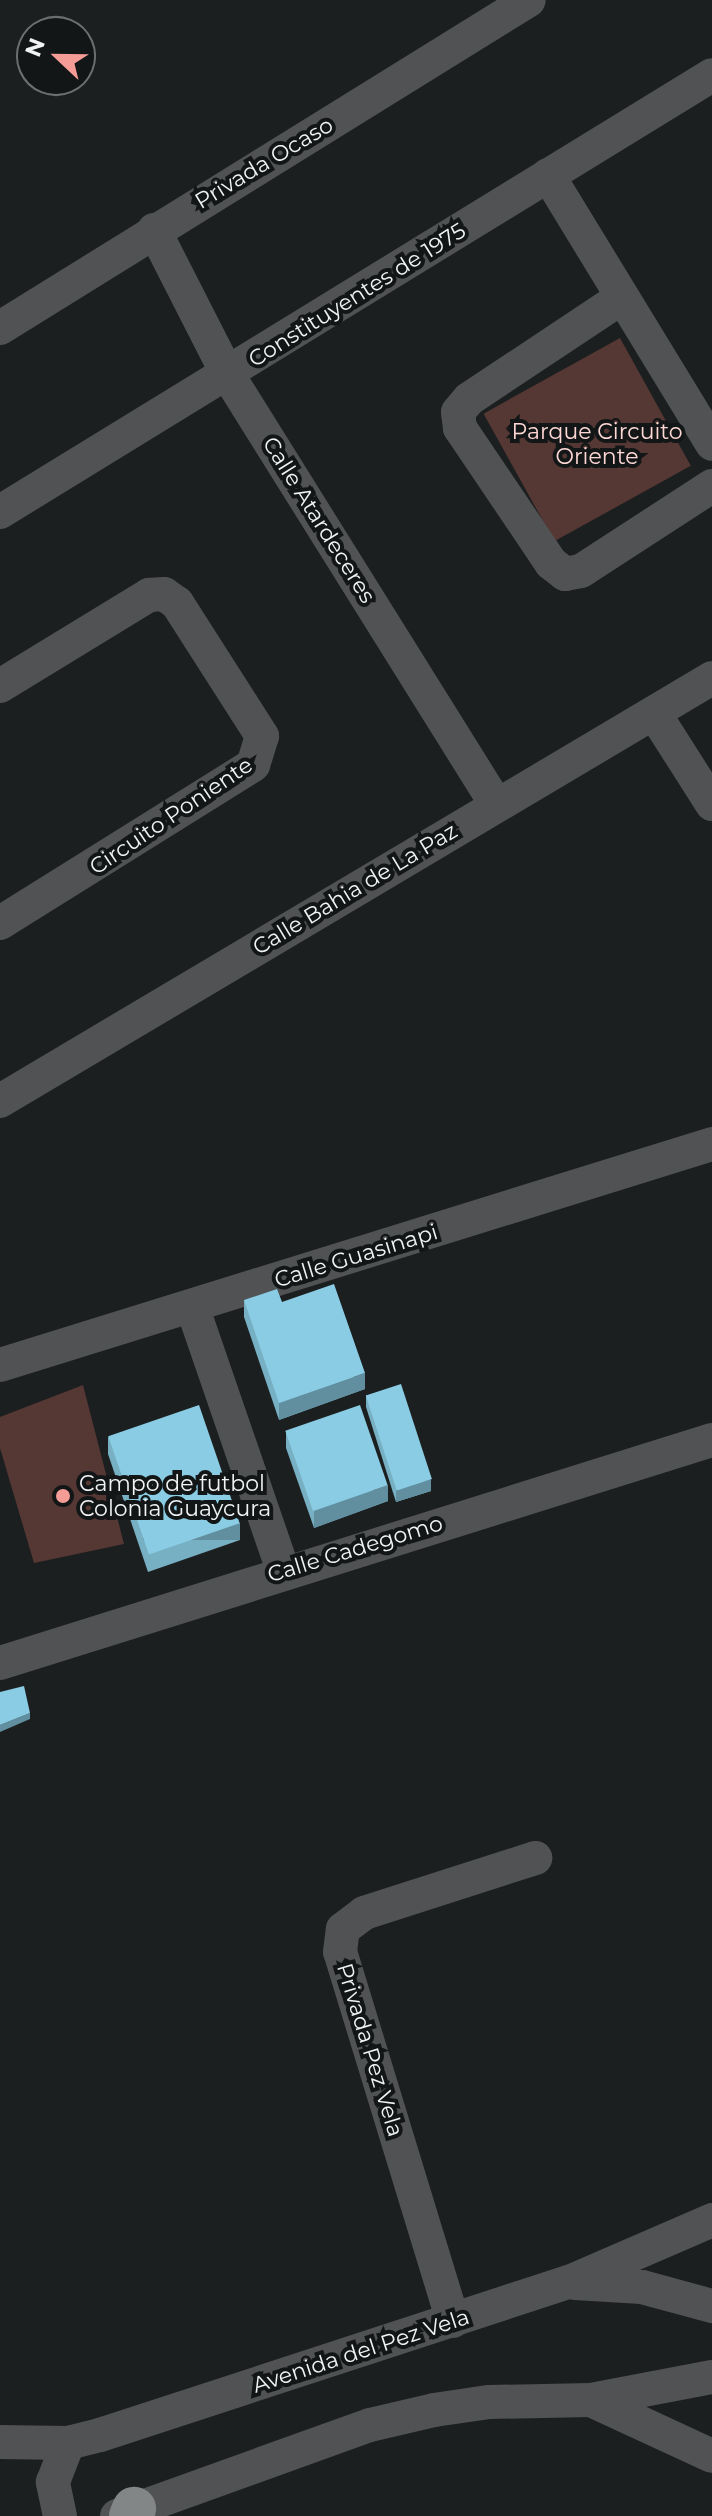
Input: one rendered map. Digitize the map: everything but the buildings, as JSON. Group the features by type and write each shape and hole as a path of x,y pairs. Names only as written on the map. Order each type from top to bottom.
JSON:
{"street":[{"name":"Privada Ocaso","path":"0,328 529,0"},
{"name":"Constituyentes de 1975","path":"0,512 228,375 712,75"},
{"path":"548,175 712,444"},
{"name":"Calle Atardeceres","path":"154,230 228,375 496,804"},
{"path":"621,298 469,399 458,412 460,428 551,563 565,574 581,571 712,486"},
{"name":"Circuito Poniente","path":"0,686 149,595 164,594 177,603 262,736 253,765 0,923"},
{"name":"Calle Bahia de La Paz","path":"0,1101 712,678"},
{"path":"654,713 712,804"},
{"name":"Calle Guasinapi","path":"0,1365 712,1144"},
{"path":"192,1306 283,1571"},
{"name":"Calle Cadegomo","path":"0,1663 283,1571 712,1440"},
{"name":"Privada Pez Vela","path":"453,2321 340,1952 343,1929 364,1913 535,1858"},
{"name":"Avenida del Pez Vela","path":"0,2442 68,2443 569,2282 712,2220"},
{"path":"569,2282 642,2287 712,2306"},
{"path":"127,2514 396,2419 489,2402 591,2400 712,2377"},
{"path":"591,2400 712,2456"},
{"path":"60,2516 53,2482 68,2443"}],"green space":[{"name":"Parque Circuito Oriente","path":"620,338 691,466 554,541 484,414"},
{"name":"Campo de futbol Colonia Guaycura","path":"83,1385 124,1544 34,1563 0,1448 0,1417"}],"place":[{"name":"Campo de futbol Colonia Guaycura","path":"63,1496"}]}
